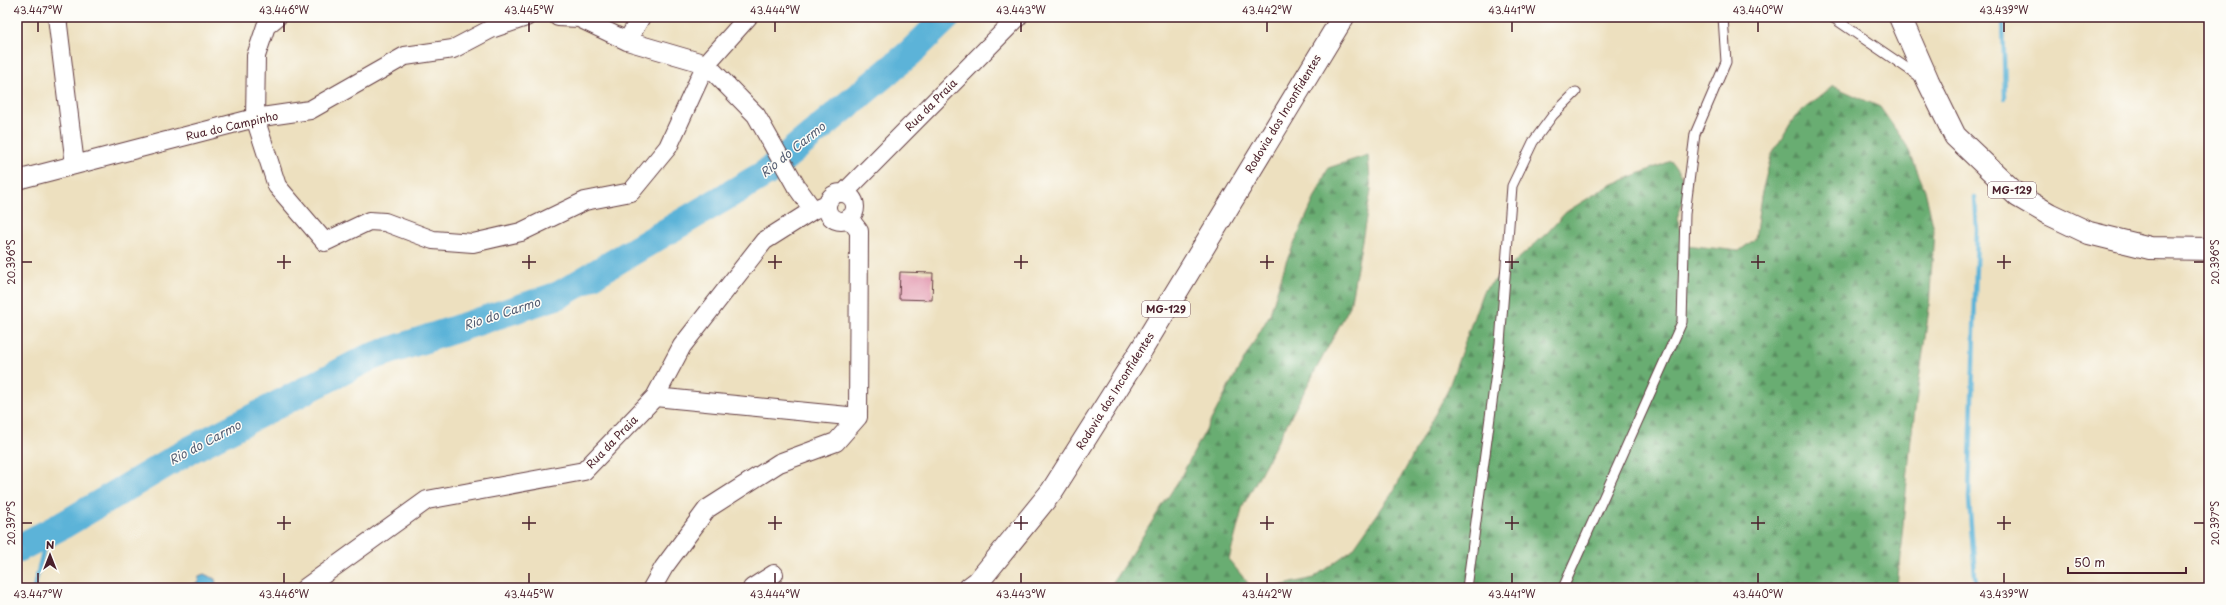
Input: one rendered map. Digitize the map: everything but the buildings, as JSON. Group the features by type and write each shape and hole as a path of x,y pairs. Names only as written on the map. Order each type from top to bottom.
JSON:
{"main road":[{"name":"Rodovia dos Inconfidentes","path":"970,588 978,582 1052,491 1143,347 1343,17"},
{"name":"MG-129","path":"1900,17 1928,82 1955,136 2018,196 2049,214 2089,233 2150,248 2209,249"}],"street":[{"path":"57,17 75,165"},
{"path":"277,17 266,26 256,56 255,118 277,186 326,242 369,221 385,222 433,240 473,242 521,232 585,201 631,192 668,147 706,64 748,17"},
{"name":"Rua do Campinho","path":"17,180 255,118 310,110 405,56 453,49 491,29 526,17"},
{"path":"558,17 579,18 627,41 706,64 756,115 796,186 820,207 835,219 849,218 852,215 855,206 852,198 844,193 831,196 820,207"},
{"path":"627,41 641,17"},
{"name":"Rua da Praia","path":"844,193 1018,17"},
{"name":"Rua da Praia","path":"305,588 427,500 584,471 655,397 682,346 764,241 820,207"},
{"path":"652,588 664,567 707,509 779,464 836,442 858,417 859,231 849,218"},
{"path":"655,397 858,417"},
{"path":"752,588 774,574"}],"lane":[{"path":"1563,588 1682,322 1685,214 1694,141 1695,134 1726,62 1723,17"},
{"path":"1832,17 1928,82"},
{"path":"1467,588 1500,343 1512,186 1533,142 1552,115 1576,92"}],"green space":[{"path":"1833,86 1880,107 1907,146 1925,190 1934,230 1929,309 1911,439 1897,588 1271,588 1313,578 1353,549 1393,492 1447,392 1483,291 1548,232 1566,212 1608,186 1671,161 1689,187 1677,218 1686,245 1739,251 1755,239 1761,196 1771,156 1795,116"},
{"path":"1368,155 1371,191 1350,306 1243,506 1229,560 1252,588 1109,588 1179,480 1234,377 1270,314 1286,262 1328,168"}],"water":[{"path":"204,574 215,579 217,588 186,588 198,582 199,576"}],"waterway":[{"name":"Rio do Carmo","path":"17,549 65,524 188,451 368,358 559,295 766,173 910,53 947,17"},
{"path":"2003,17 2005,98"},
{"path":"1975,197 1977,230 1969,500 1976,588"},
{"path":"34,588 43,552 65,524"}]}
